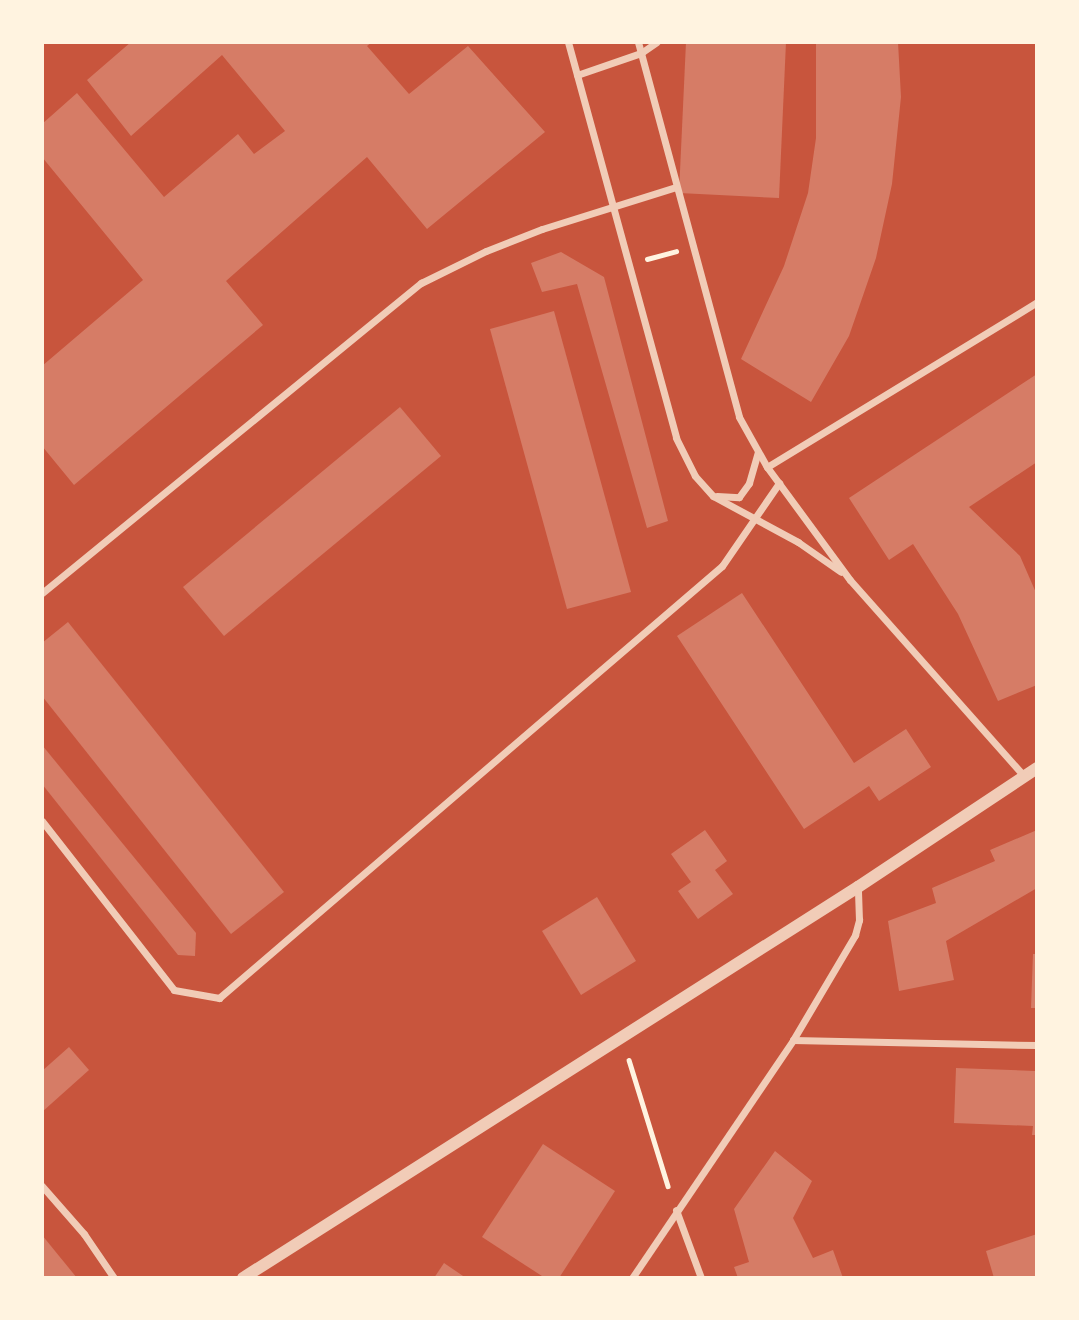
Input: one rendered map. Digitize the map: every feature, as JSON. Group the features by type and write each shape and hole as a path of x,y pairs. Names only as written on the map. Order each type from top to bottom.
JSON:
{"street":[{"path":"568,42 676,438 695,476 713,496 798,542 850,580"},
{"path":"638,42 739,417 767,467 850,580 1024,776"},
{"path":"577,75 641,53 657,42"},
{"path":"42,593 421,283 486,251 613,205 676,187"},
{"path":"767,467 1037,302"},
{"path":"713,496 740,497 749,483 758,452"},
{"path":"42,821 174,990 219,998 722,565 779,483"},
{"path":"243,1278 858,887 1037,768"},
{"path":"632,1278 793,1040 855,935 859,920 858,887"},
{"path":"793,1040 1037,1045"},
{"path":"42,1186 84,1234 114,1278"},
{"path":"676,1210 701,1278"}],"path":[{"path":"628,264 693,247"},
{"path":"622,1038 676,1210"}],"building":[{"path":"131,42 372,42 367,46 409,94 468,46 545,132 427,229 367,157 226,281 263,325 74,485 42,446 42,366 143,280 42,157 42,124 77,93 164,197 238,134 254,154 285,131 222,55 131,136 87,80"},
{"path":"686,42 786,42 779,198 679,193"},
{"path":"816,42 898,42 901,97 892,184 876,258 849,336 811,402 741,359 784,266 808,193 816,138"},
{"path":"561,252 604,277 668,521 647,528 577,284 542,292 531,263"},
{"path":"554,311 631,592 567,609 490,329"},
{"path":"1037,374 1037,462 969,507 1020,556 1037,595 1037,685 998,701 958,614 913,544 889,560 849,498"},
{"path":"400,407 441,456 224,636 183,587"},
{"path":"742,593 854,763 906,729 931,767 879,801 869,786 804,829 677,636"},
{"path":"68,622 284,892 231,934 42,696 42,643"},
{"path":"42,745 196,933 195,956 178,955 42,784"},
{"path":"705,830 727,861 715,870 733,894 698,919 678,891 691,882 671,854"},
{"path":"1037,830 1037,888 946,941 954,980 899,991 888,921 936,903 932,888 995,861 990,850"},
{"path":"597,897 636,961 581,995 542,931"},
{"path":"1033,954 1037,954 1037,1008 1031,1008"},
{"path":"69,1047 89,1070 42,1112 42,1071"},
{"path":"956,1068 1035,1071 1037,1135 1032,1135 1033,1126 954,1123"},
{"path":"543,1144 615,1191 559,1278 545,1278 482,1237"},
{"path":"775,1151 812,1181 793,1218 813,1258 833,1250 843,1278 738,1278 734,1267 749,1262 734,1209"},
{"path":"1037,1234 1037,1278 994,1278 986,1251"},
{"path":"42,1235 77,1278 42,1278"},
{"path":"444,1263 466,1278 434,1278"}]}
